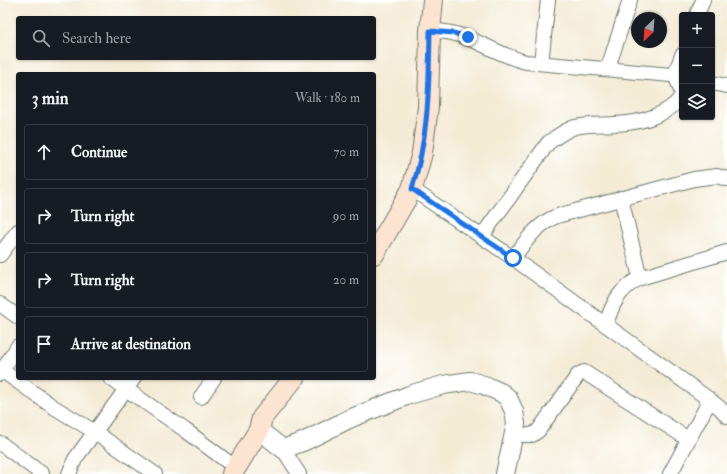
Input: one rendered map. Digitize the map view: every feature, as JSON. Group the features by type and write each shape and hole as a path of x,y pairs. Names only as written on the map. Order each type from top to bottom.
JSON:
{"main road":[{"path":"376,251 412,189 419,168 427,127 430,31 433,0"},
{"path":"234,471 259,430 262,418 292,380"}],"street":[{"path":"541,63 548,0"},
{"path":"608,68 630,0"},
{"path":"698,12 703,0"},
{"path":"430,31 453,33 468,37 512,59 678,75"},
{"path":"715,84 727,86"},
{"path":"482,236 548,143 560,134 574,127 637,121 668,110 677,104 679,100"},
{"path":"513,258 535,230 548,220 621,198 694,179 717,176 727,179"},
{"path":"412,189 513,258 726,413"},
{"path":"621,198 640,278"},
{"path":"0,255 16,234"},
{"path":"606,325 611,308 619,294 629,284 640,278 727,252"},
{"path":"0,304 16,316"},
{"path":"16,349 1,371 52,406 95,432 155,474"},
{"path":"514,436 532,435 538,432 578,375 584,372 688,439"},
{"path":"118,380 130,383 234,471"},
{"path":"201,397 213,380"},
{"path":"283,449 305,441 332,426 380,406 422,391 463,381 484,384 502,393 508,398 516,417 514,436 504,474"},
{"path":"69,474 76,459 130,383"},
{"path":"670,474 710,400"},
{"path":"259,430 283,449 299,474"},
{"path":"0,443 42,474"}],"route":[{"path":"468,37 453,33 430,31 427,127 419,168 412,189 513,258"}]}
